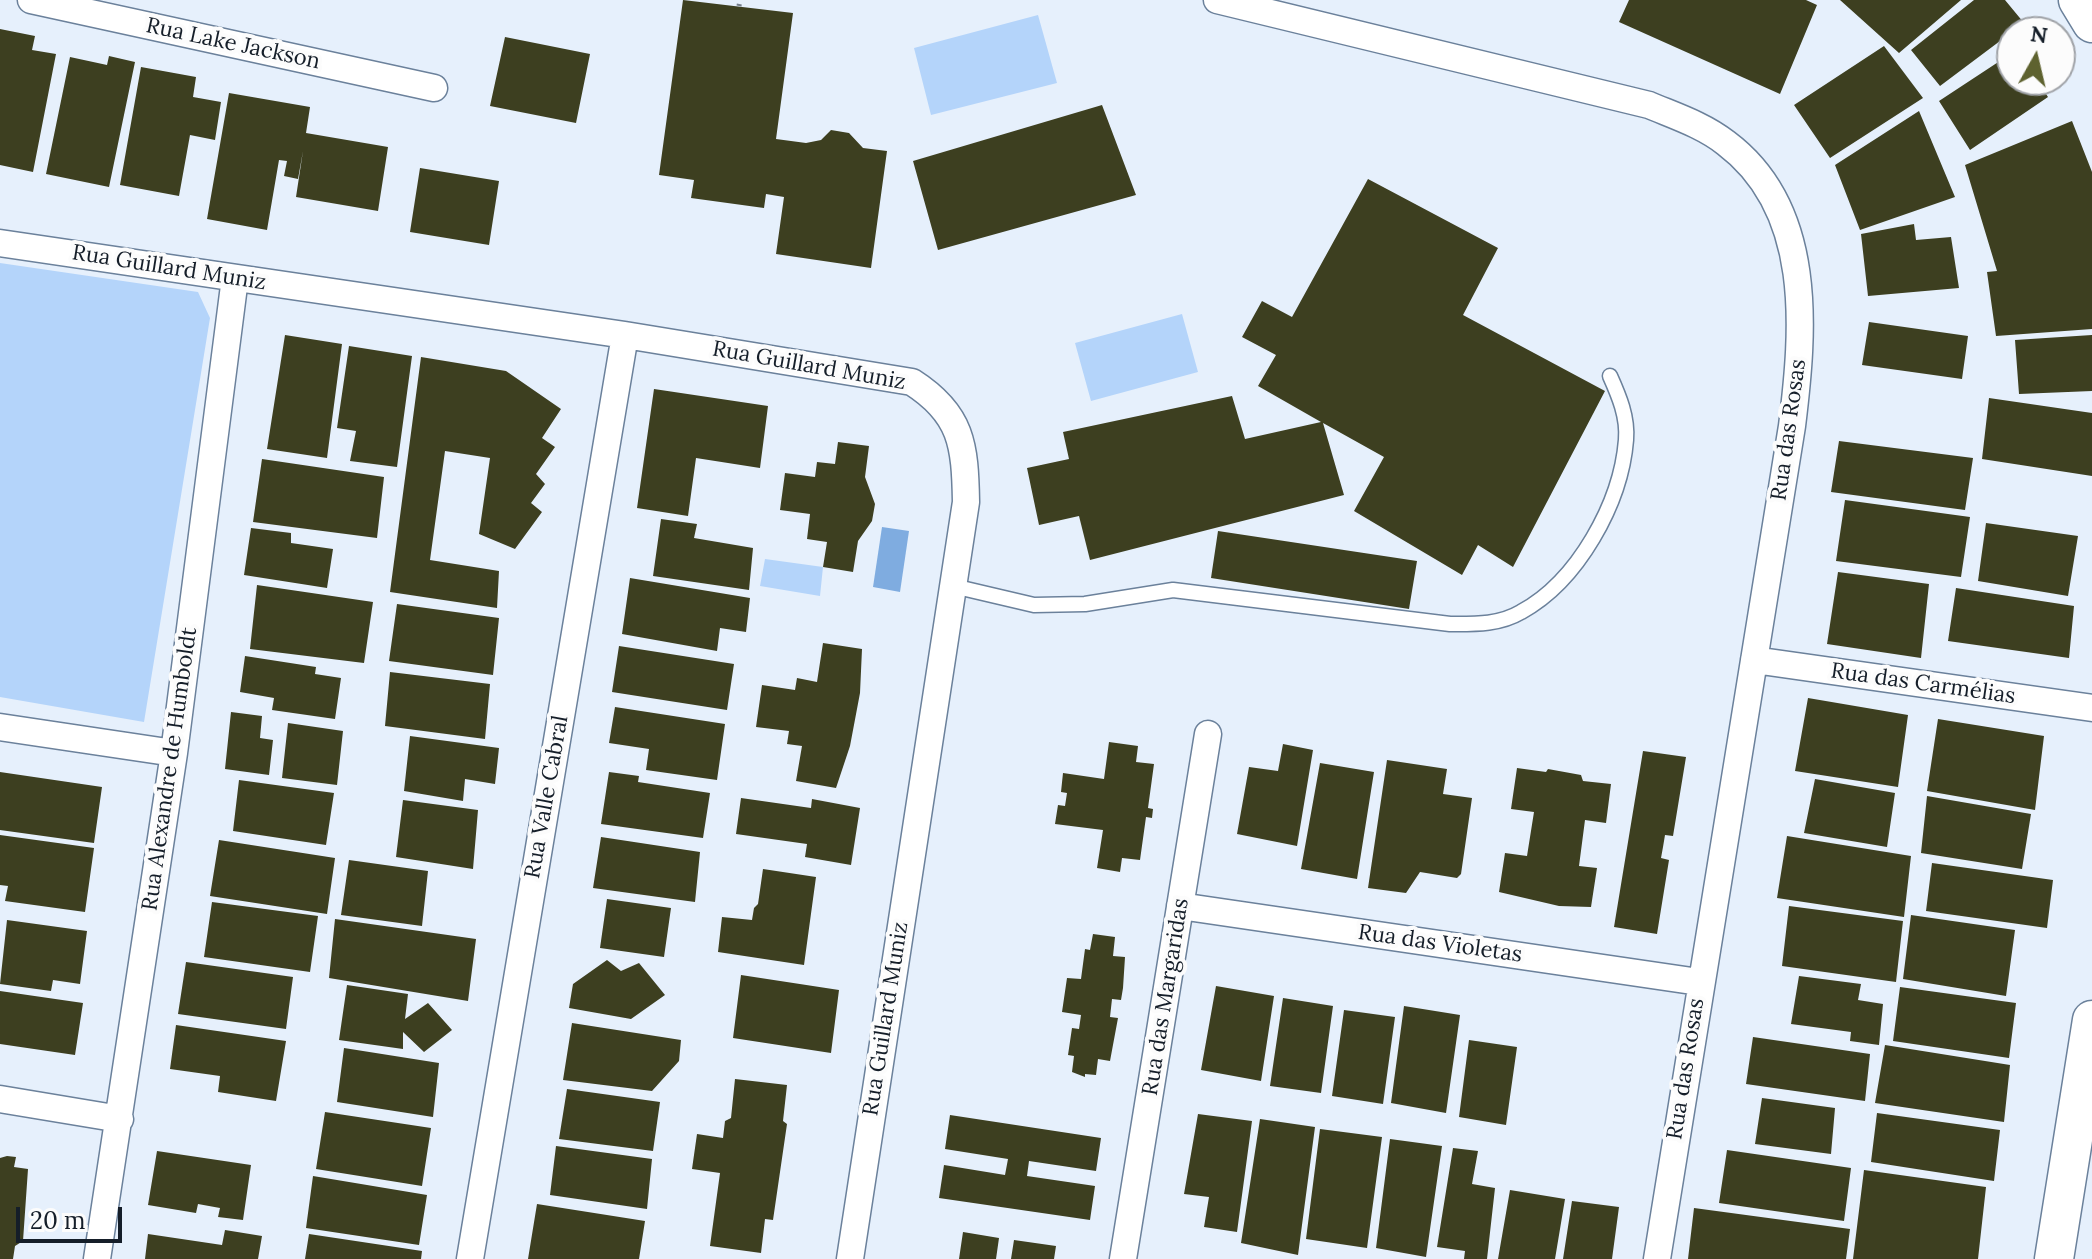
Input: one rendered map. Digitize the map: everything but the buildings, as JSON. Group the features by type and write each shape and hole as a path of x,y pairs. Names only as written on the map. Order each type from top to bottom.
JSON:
{"main road":[{"path":"2078,0 2092,23"},
{"path":"2054,1259 2092,1020"}],"street":[{"name":"Rua Lake Jackson","path":"31,0 434,88"},
{"name":"Rua das Rosas","path":"1217,0 1649,105 1697,125 1726,143 1759,175 1777,206 1793,250 1801,303 1800,362 1792,426 1699,982 1657,1259"},
{"name":"Rua Guillard Muniz","path":"0,243 625,335 912,382 936,397 956,424 965,455 966,502 850,1259"},
{"name":"Rua Alexandre de Humboldt","path":"97,1259 174,753 235,278"},
{"name":"Rua Valle Cabral","path":"470,1259 625,335"},
{"name":"Rua das Carmélias","path":"1754,660 2092,708"},
{"path":"0,727 174,753"},
{"name":"Rua das Margaridas","path":"1123,1259 1208,734"},
{"name":"Rua das Violetas","path":"1180,906 1699,982"},
{"path":"0,1099 120,1119"}],"lane":[{"path":"953,586 1034,605 1085,604 1173,590 1450,624 1485,624 1520,614 1547,594 1569,571 1607,509 1620,473 1627,438 1623,405 1610,376"}],"shaded area":[{"path":"1038,15 1057,83 931,115 914,48"},
{"path":"0,263 198,292 210,318 144,722 0,697"},
{"path":"1182,314 1198,372 1091,401 1075,343"},
{"path":"882,527 909,531 900,592 873,587"},
{"path":"765,559 823,567 820,596 760,586"}]}
